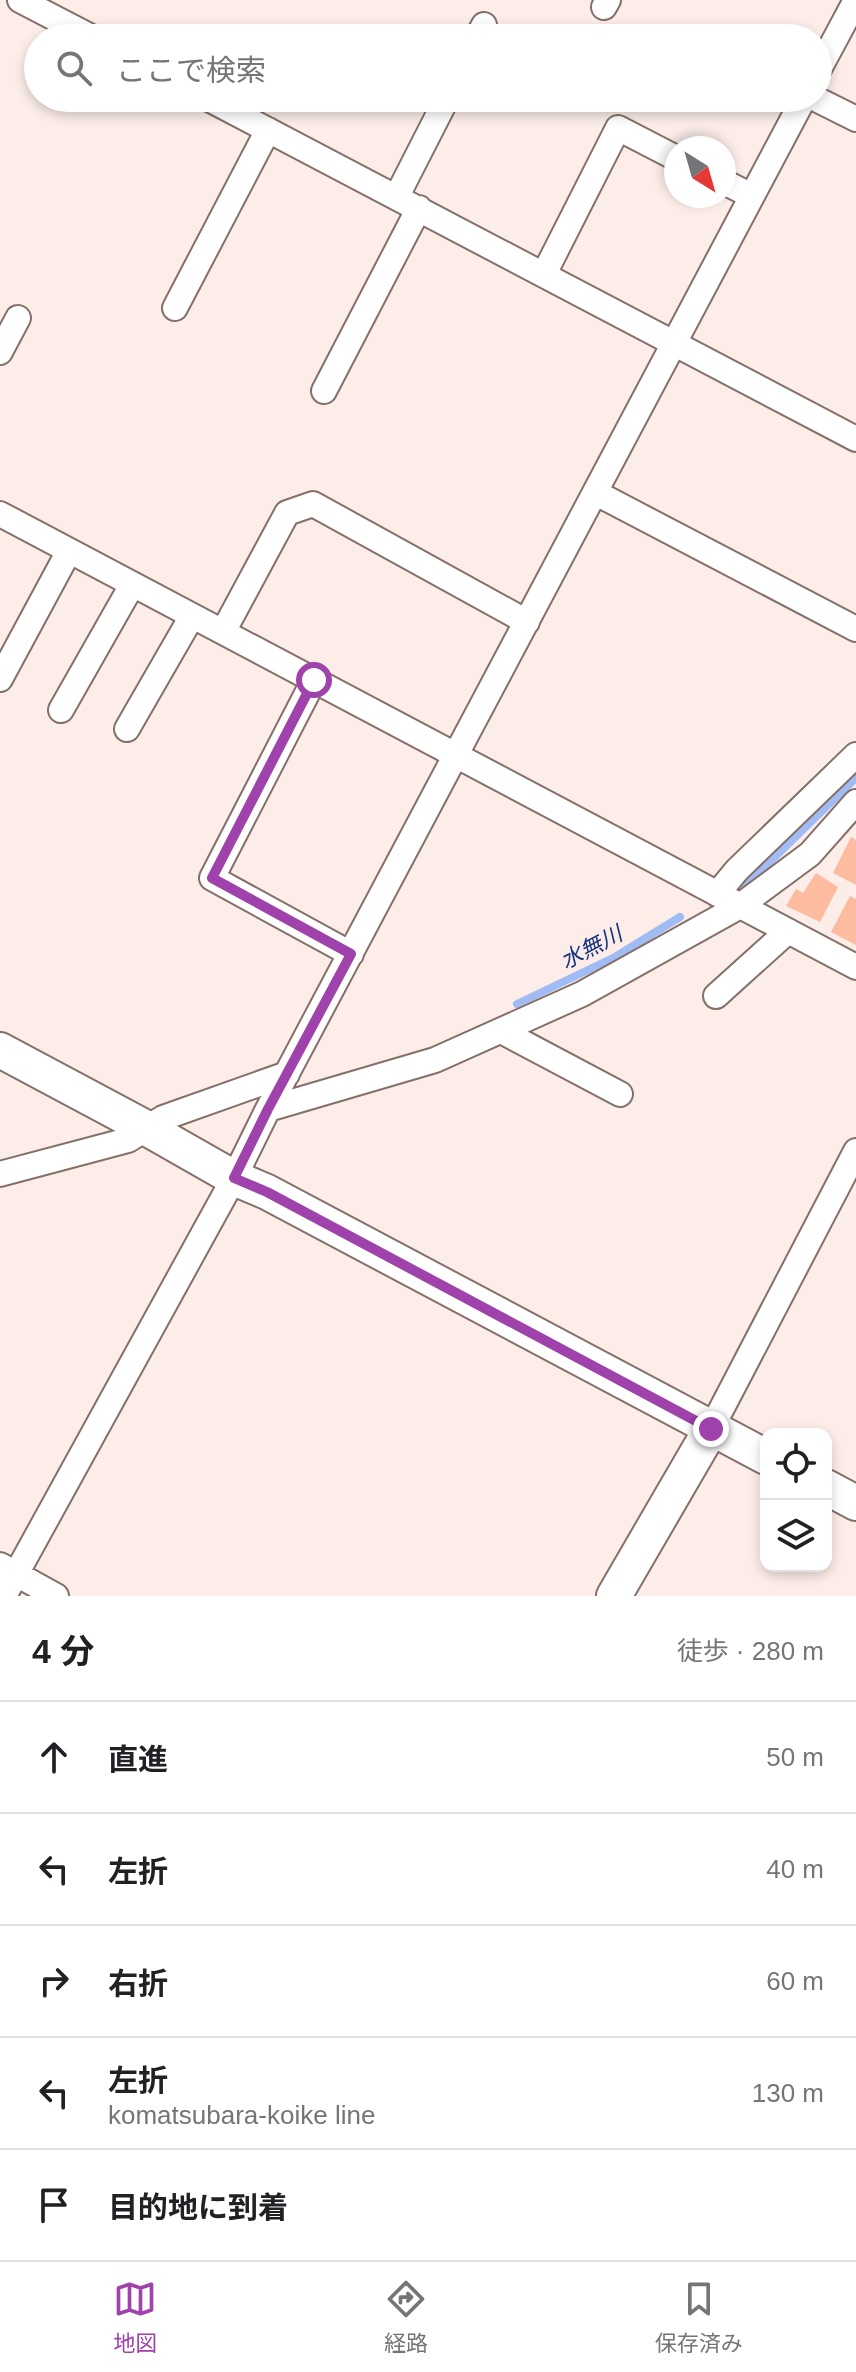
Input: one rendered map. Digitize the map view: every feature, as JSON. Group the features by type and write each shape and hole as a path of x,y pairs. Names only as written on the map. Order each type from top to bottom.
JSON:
{"main road":[{"path":"0,1050 234,1178 267,1192 760,1454"},
{"path":"614,1596 711,1429"},
{"path":"832,1490 856,1503"}],"street":[{"path":"20,0 66,24"},
{"path":"832,45 856,0"},
{"path":"832,107 856,119"},
{"path":"234,112 856,439"},
{"path":"397,196 440,112"},
{"path":"4,1596 8,1569 234,1178 797,112"},
{"path":"544,274 618,128 664,152"},
{"path":"175,308 268,130"},
{"path":"736,188 752,196"},
{"path":"324,391 419,208"},
{"path":"0,352 18,318"},
{"path":"596,493 856,629"},
{"path":"223,632 287,513 313,504 527,622"},
{"path":"0,514 856,967"},
{"path":"0,679 69,551"},
{"path":"61,710 132,585"},
{"path":"127,729 192,616"},
{"path":"314,680 212,878 351,954"},
{"path":"717,894 737,870 856,755"},
{"path":"268,1109 435,1060 582,994 740,906 810,854 856,802"},
{"path":"716,996 788,931"},
{"path":"501,1031 620,1094"},
{"path":"0,1174 128,1140 163,1118 287,1074"},
{"path":"711,1429 856,1151"},
{"path":"8,1569 56,1596"}],"building":[{"path":"851,837 856,840 856,885 833,873"},
{"path":"816,873 838,887 820,922 786,906 796,889 803,893"},
{"path":"850,896 856,899 856,945 831,932"}],"waterway":[{"name":"水無川","path":"745,886 856,778"},
{"name":"水無川","path":"517,1004 615,957 680,917"}],"route":[{"path":"314,680 212,878 351,954 234,1178 267,1192 711,1429"}]}
